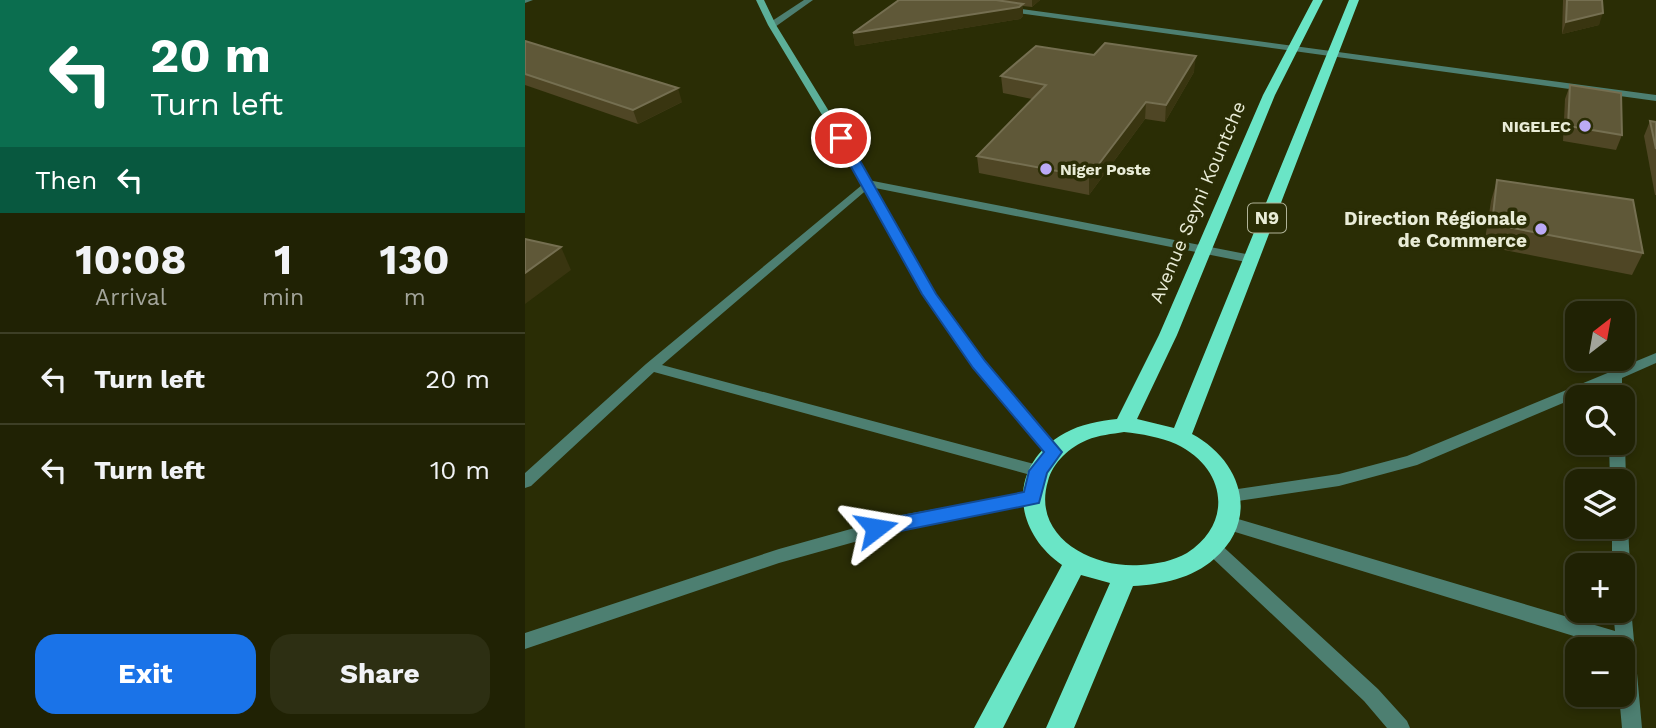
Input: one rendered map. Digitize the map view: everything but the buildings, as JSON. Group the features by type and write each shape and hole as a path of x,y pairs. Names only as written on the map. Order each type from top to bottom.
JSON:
{"highway":[{"name":"Avenue Seyni Kountche","path":"1124,425 1168,335 1269,95 1318,0"},
{"name":"N9","path":"1181,437 1354,0"},
{"path":"1124,425 1158,429 1181,437 1201,449 1220,470 1231,496 1227,523 1212,547 1186,565 1152,575 1125,576 1099,572 1076,562 1054,546 1039,527 1032,498 1038,471 1054,452 1085,432 1124,425"},
{"path":"988,728 1076,562"},
{"path":"1060,728 1125,576"}],"main road":[{"path":"760,0 772,25 868,183 929,294 979,364 1054,452"}],"street":[{"path":"772,25 809,0"},
{"path":"998,7 1656,98"},
{"path":"525,482 651,367 868,183 1251,259"},
{"path":"1231,496 1339,480 1411,461 1656,358"},
{"path":"651,367 1038,471"},
{"path":"1615,374 1615,385"},
{"path":"525,641 779,555 901,522 1032,498"},
{"path":"1227,523 1606,637"},
{"path":"1212,547 1371,695 1400,728"},
{"path":"1630,707 1632,728"}],"place":[{"name":"NIGELEC","path":"1585,126"},
{"name":"Niger Poste","path":"1046,169"},
{"name":"Direction Régionale de Commerce","path":"1541,229"}],"route":[{"path":"841,138 929,294 979,364 1054,452 1038,471 1032,498 876,528"}]}
